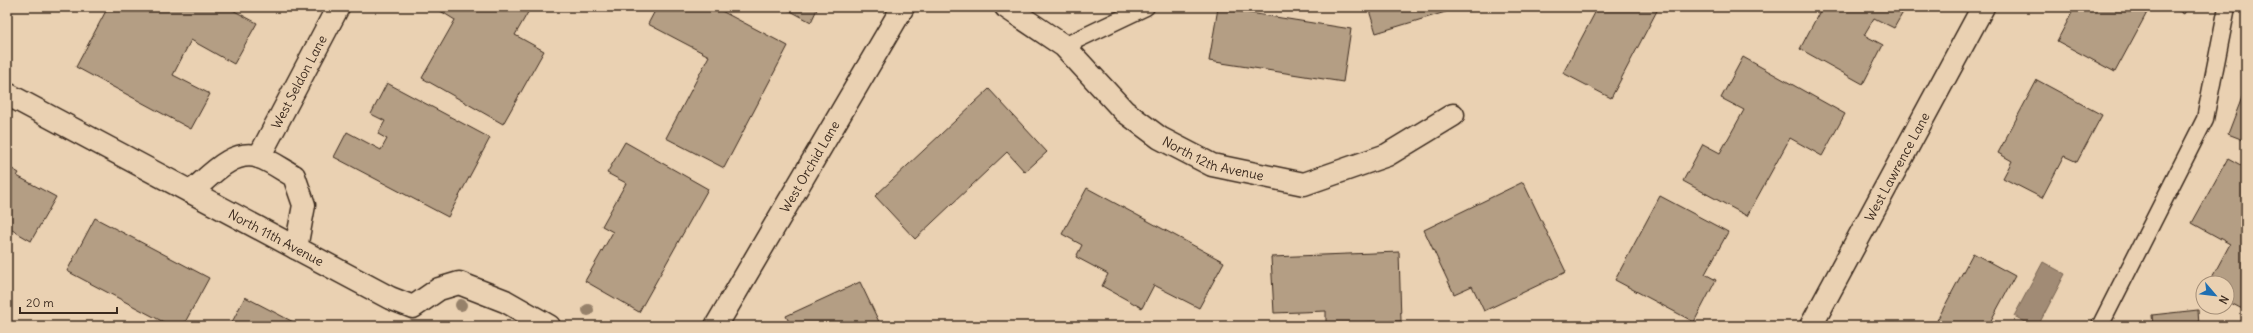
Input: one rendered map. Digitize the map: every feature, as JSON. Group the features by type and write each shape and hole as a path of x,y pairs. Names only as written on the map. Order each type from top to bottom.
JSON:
{"street":[{"name":"West Seldon Lane","path":"259,157 338,7"},
{"name":"West Orchid Lane","path":"716,326 903,7"},
{"name":"North 12th Avenue","path":"1006,7 1064,46 1124,111 1160,138 1212,164 1304,184 1387,155 1453,115"},
{"name":"West Lawrence Lane","path":"1811,326 1983,7"},
{"name":"North 11th Avenue","path":"7,94 390,298 413,307 439,289 459,283 505,301 549,326"},
{"path":"191,192 226,163 243,155 259,157 294,176 304,205 296,248"}],"lane":[{"path":"1064,46 1146,7"},
{"path":"2100,326 2205,119 2227,7"}],"shaded area":[{"path":"2043,262 2065,274 2038,326 2033,326 2014,316"}],"building":[{"path":"108,7 227,7 257,23 234,64 191,40 173,75 210,94 191,129 76,67"},
{"path":"434,7 531,7 515,35 544,51 503,124 422,78 455,20"},
{"path":"657,7 714,7 788,46 724,168 666,138 709,56 648,24"},
{"path":"783,7 818,7 811,22"},
{"path":"1368,7 1462,7 1376,33"},
{"path":"1598,7 1659,7 1611,98 1563,73"},
{"path":"1818,7 1906,7 1894,28 1874,18 1864,35 1883,45 1863,84 1800,49 1821,9"},
{"path":"2075,7 2150,7 2115,72 2057,41"},
{"path":"2172,7 2188,7 2184,14"},
{"path":"1218,8 1351,29 1343,82 1209,61"},
{"path":"1743,57 1845,114 1822,156 1790,138 1747,216 1683,181 1703,144 1720,153 1744,110 1721,98"},
{"path":"2037,80 2102,115 2077,162 2064,156 2042,198 2003,178 2012,161 1998,153"},
{"path":"387,83 490,138 448,217 334,157 347,132 381,150 387,139 378,134 385,121 371,114"},
{"path":"2246,87 2246,141 2228,134"},
{"path":"989,89 1047,152 1025,172 1007,152 915,239 875,196"},
{"path":"625,142 708,189 639,312 585,281 613,232 602,226 626,183 607,173"},
{"path":"2228,158 2246,168 2246,311 2235,305 2235,275 2213,275 2230,244 2192,223"},
{"path":"7,166 19,173 17,176 56,197 31,241 7,227"},
{"path":"1523,182 1566,272 1484,311 1472,286 1454,294 1424,230"},
{"path":"1087,188 1224,262 1199,308 1154,285 1142,308 1102,286 1108,274 1076,257 1082,245 1062,234"},
{"path":"1660,196 1728,232 1705,274 1716,280 1694,322 1615,280"},
{"path":"95,218 209,278 183,326 171,326 67,271"},
{"path":"1399,252 1401,321 1326,324 1326,311 1274,313 1271,257"},
{"path":"1973,253 2015,276 1988,326 1934,326"},
{"path":"860,282 881,326 791,326 786,316"},
{"path":"245,297 301,326 230,326"},
{"path":"2195,310 2195,315 2198,315 2199,326 2153,326 2152,315"}]}
